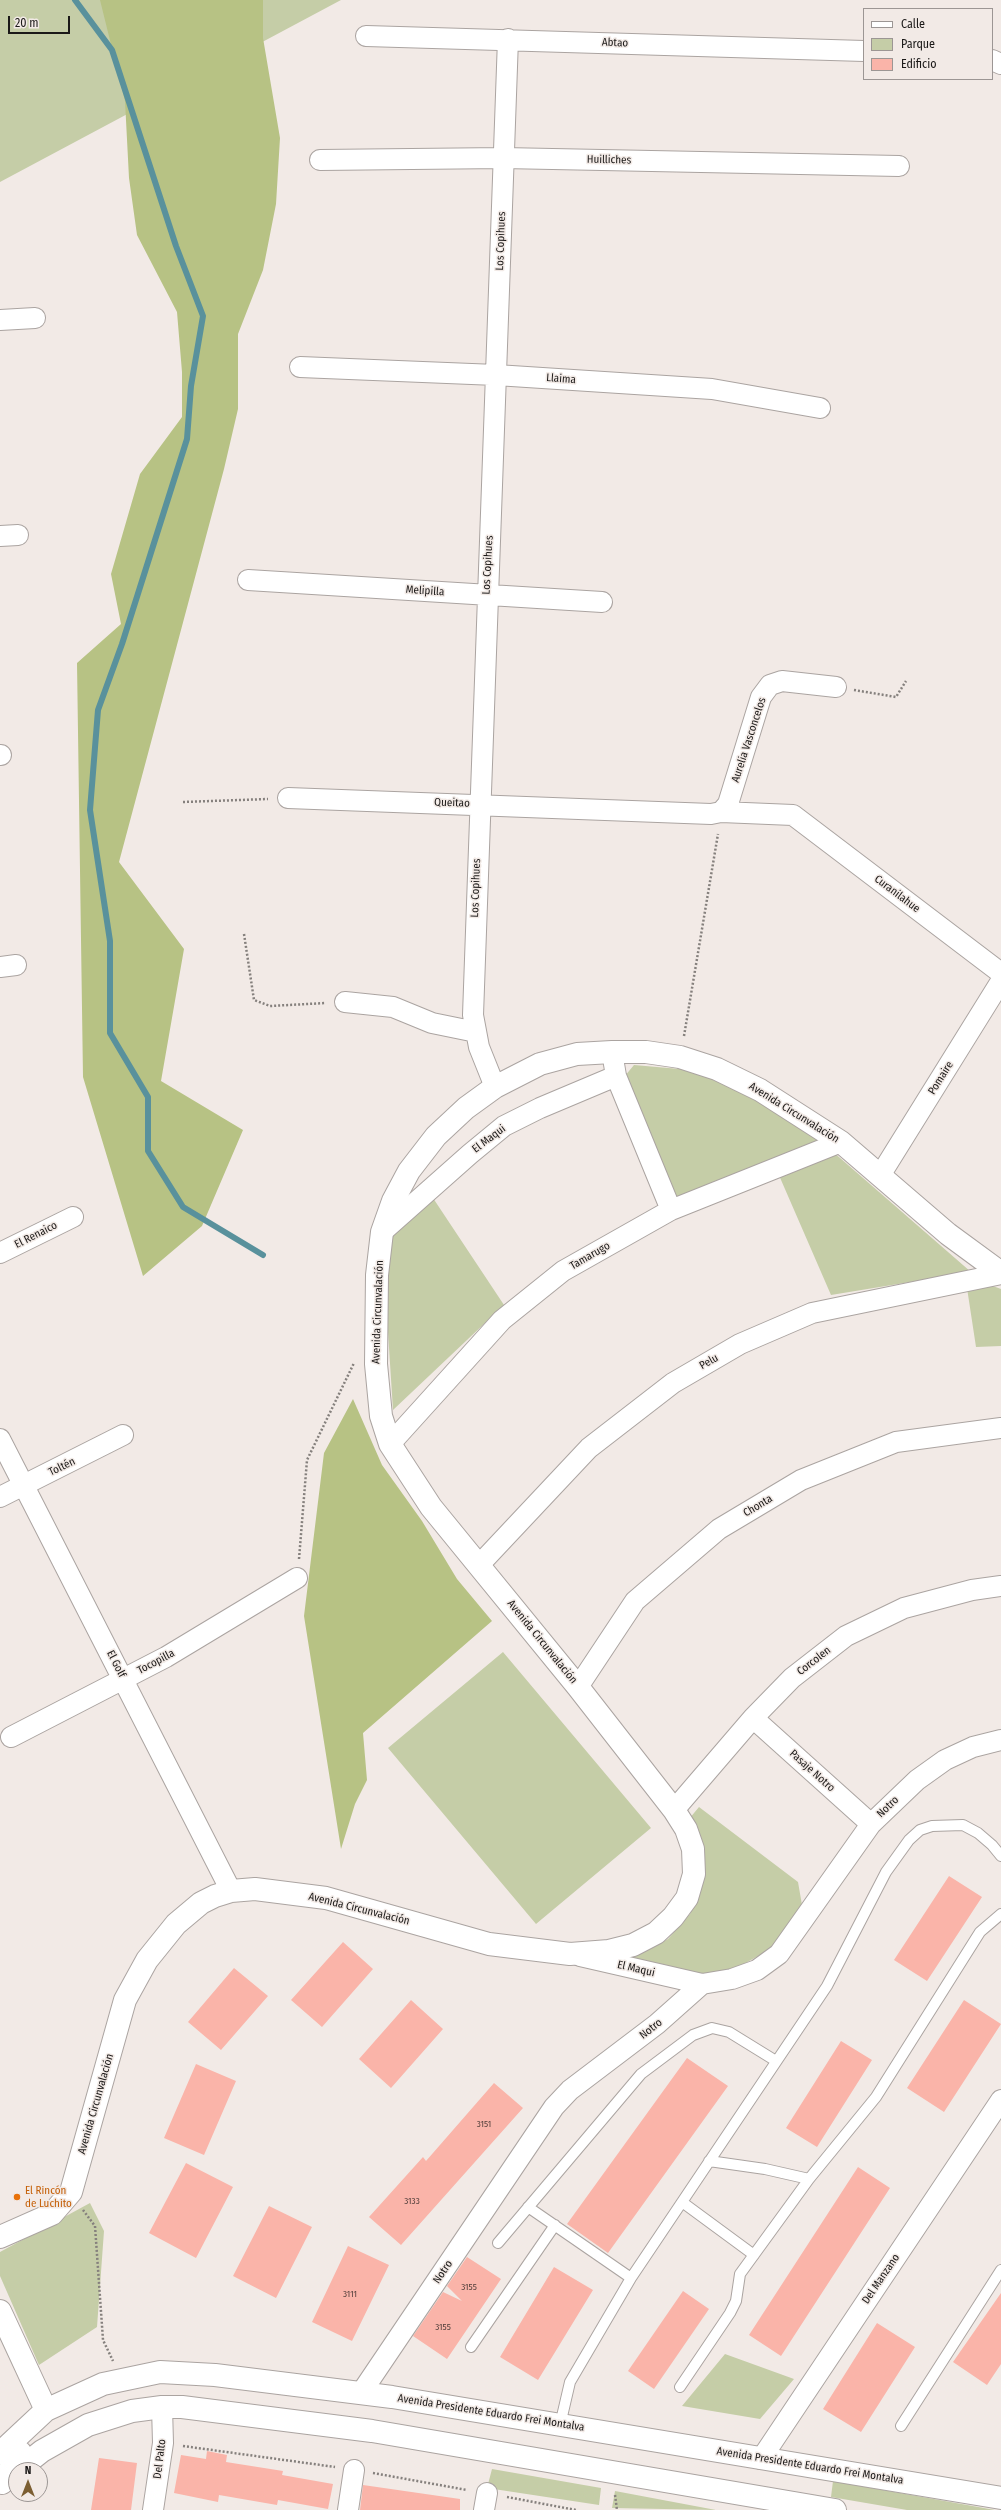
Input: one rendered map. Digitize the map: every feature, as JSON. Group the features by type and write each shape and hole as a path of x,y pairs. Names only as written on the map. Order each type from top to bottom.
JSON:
{"street":[{"name":"Abtao","path":"366,36 508,39 863,51"},
{"name":"Los Copihues","path":"495,1087 479,1047 473,1015 486,595 496,375 508,39"},
{"name":"Huilliches","path":"320,160 503,158 899,166"},
{"path":"0,320 35,318"},
{"name":"Llaima","path":"300,367 496,375 712,389 820,408"},
{"name":"Melipilla","path":"248,580 602,602"},
{"name":"Aurelia Vasconcelos","path":"721,812 728,804 761,697 770,685 782,681 836,687"},
{"name":"Queitao","path":"288,798 479,804 711,814 721,812 793,815"},
{"name":"Curanilahue","path":"793,815 1001,973"},
{"name":"Pomaire","path":"880,1174 1001,981"},
{"path":"346,1002 393,1006 432,1023 476,1032"},
{"path":"612,1052 616,1076 671,1210"},
{"name":"Avenida Circunvalación","path":"0,2237 52,2214 72,2192 125,2000 147,1960 188,1913 200,1903 231,1891 254,1889 326,1898 489,1944 570,1954 609,1951 632,1945 656,1933 673,1917 687,1898 694,1874 693,1849 686,1829 674,1810 578,1686 480,1564 431,1507 390,1444 381,1416 376,1364 377,1275 382,1232 393,1200 409,1171 436,1136 466,1108 495,1087 540,1064 577,1054 612,1052 646,1052 680,1057 717,1069 760,1090 841,1142 948,1234 1001,1273"},
{"name":"El Maqui","path":"382,1232 504,1126 540,1108 616,1076"},
{"name":"Tamarugo","path":"390,1444 502,1320 563,1272 671,1210 841,1142"},
{"name":"El Renaico","path":"0,1253 73,1217"},
{"name":"Pelu","path":"480,1564 589,1448 673,1382 740,1344 812,1313 1001,1273"},
{"name":"Chonta","path":"578,1686 635,1601 719,1528 801,1480 896,1442 1001,1428"},
{"name":"Toltén","path":"0,1497 123,1435"},
{"name":"El Golf","path":"0,1439 231,1891"},
{"name":"Tocopilla","path":"10,1737 166,1657 297,1578"},
{"name":"Corcolen","path":"674,1810 753,1718 792,1678 846,1636 904,1608 972,1590 1001,1586"},
{"name":"Pasaje Notro","path":"753,1718 871,1824"},
{"name":"Notro","path":"361,2393 554,2107 570,2090 657,2024 702,1984 732,1979 757,1970 780,1954 871,1824 917,1780 945,1760 973,1747 1001,1740"},
{"name":"El Maqui","path":"570,1954 702,1984"},
{"name":"Del Manzano","path":"761,2459 1001,2100"},
{"path":"0,2311 46,2410"},
{"name":"Avenida Presidente Eduardo Frei Montalva","path":"0,2453 46,2410 84,2391 121,2379 160,2372 215,2375 361,2393 1001,2498"},
{"path":"30,2462 70,2434 132,2411 162,2407 257,2415 372,2431 835,2510"},
{"name":"Del Palto","path":"153,2510 163,2443 162,2407"},
{"path":"46,2410 108,2419"},
{"path":"17,2462 46,2410"},
{"path":"348,2510 354,2470"}],"lane":[{"path":"560,2425 570,2382 631,2278 827,1986 886,1872 909,1840 920,1830 932,1826 963,1825 983,1837 1001,1856"},
{"path":"680,2387 730,2313 736,2301 740,2274 809,2179 876,2097 980,1932 1001,1914"},
{"path":"498,2243 642,2074 693,2035 712,2028 729,2032 776,2062"},
{"path":"709,2161 765,2169 809,2179"},
{"path":"682,2202 754,2255"},
{"path":"528,2207 631,2278"},
{"path":"471,2347 555,2225"},
{"path":"901,2426 1001,2270"}],"path":[{"path":"836,687 896,697 906,681"},
{"path":"183,802 288,798"},
{"path":"680,1057 721,812"},
{"path":"244,934 254,1000 270,1006 346,1002"},
{"path":"297,1578 307,1460 355,1362"},
{"path":"72,2192 95,2226 103,2340 121,2379"}],"green space":[{"path":"0,0 341,0 0,182"},
{"path":"100,0 263,0 263,38 280,138 276,204 263,270 238,334 238,409 224,469 119,862 184,949 161,1081 243,1130 202,1226 143,1276 83,1077 77,663 121,624 111,574 140,474 182,417 182,372 177,312 137,235 129,178 125,101"},
{"path":"634,1065 691,1070 770,1105 825,1142 676,1202 624,1077"},
{"path":"832,1151 971,1272 831,1295 778,1173"},
{"path":"431,1195 504,1305 393,1410 386,1301 393,1225"},
{"path":"982,1282 1001,1289 1001,1346 976,1347 967,1288"},
{"path":"353,1399 382,1465 422,1521 457,1579 492,1621 363,1733 367,1780 355,1804 341,1849 304,1616 324,1453"},
{"path":"503,1652 651,1828 536,1924 388,1748"},
{"path":"699,1807 798,1882 802,1905 787,1930 769,1950 731,1971 699,1976 631,1958 668,1939 690,1914 703,1882 689,1819"},
{"path":"90,2203 104,2231 97,2327 39,2365 0,2276 0,2252"},
{"path":"725,2354 794,2379 760,2419 682,2406"},
{"path":"492,2469 601,2488 599,2505 487,2488"},
{"path":"833,2481 995,2510 907,2510 831,2497"},
{"path":"615,2491 716,2510 612,2508"}],"building":[{"path":"949,1876 982,1897 927,1981 894,1960"},
{"path":"343,1942 373,1969 322,2027 291,2000"},
{"path":"234,1968 268,1996 221,2050 188,2022"},
{"path":"411,2000 443,2029 391,2088 359,2059"},
{"path":"964,2000 1001,2024 944,2112 907,2088"},
{"path":"841,2041 872,2060 817,2147 786,2128"},
{"path":"687,2058 728,2086 608,2253 567,2224"},
{"path":"196,2064 236,2081 204,2155 164,2138"},
{"path":"494,2083 523,2108 401,2245 369,2217 423,2157 426,2161"},
{"path":"186,2163 233,2187 196,2258 149,2233"},
{"path":"858,2167 890,2188 781,2356 749,2335"},
{"path":"269,2206 312,2227 276,2298 233,2276"},
{"path":"348,2246 389,2265 352,2341 312,2322"},
{"path":"467,2257 501,2279 447,2359 413,2336 443,2292 462,2301 447,2286"},
{"path":"554,2267 593,2290 538,2380 500,2357"},
{"path":"683,2291 709,2309 654,2389 628,2371"},
{"path":"1001,2293 1001,2364 987,2385 953,2362"},
{"path":"877,2323 915,2347 861,2432 823,2409"},
{"path":"207,2451 227,2455 226,2462 283,2471 282,2475 333,2484 328,2509 278,2500 277,2505 219,2495 218,2502 174,2493 181,2455 206,2459"},
{"path":"99,2458 137,2463 131,2510 91,2510"},
{"path":"363,2485 460,2499 460,2510 360,2510"}],"waterway":[{"path":"75,0 112,50 176,246 203,316 191,386 187,439 122,644 98,710 90,810 110,941 110,1033 148,1097 148,1151 183,1207 263,1255"}],"place":[{"name":"El Rincón de Luchito","path":"17,2197"}]}
